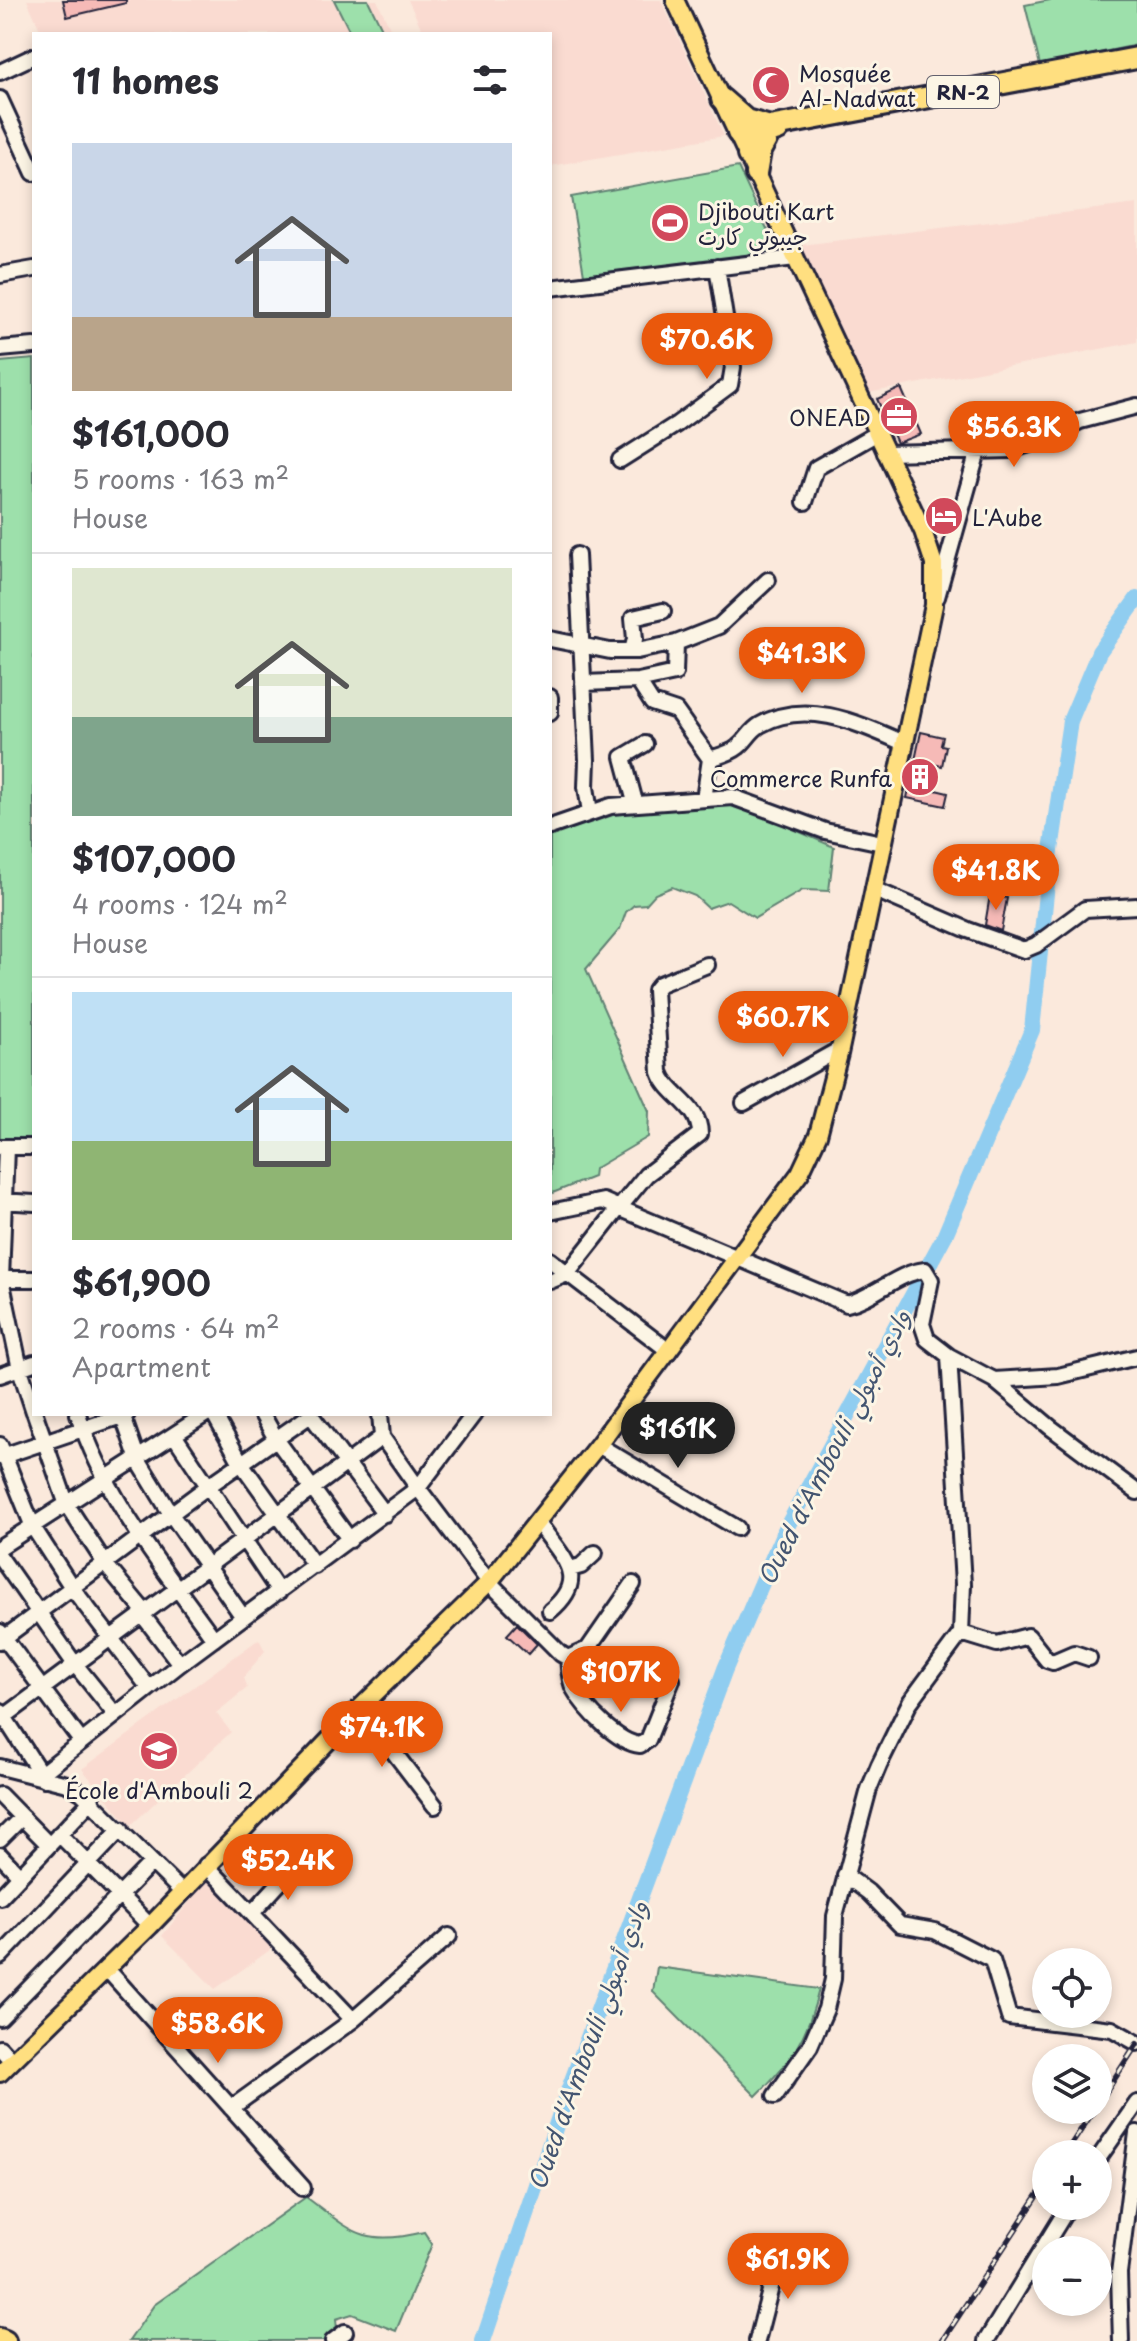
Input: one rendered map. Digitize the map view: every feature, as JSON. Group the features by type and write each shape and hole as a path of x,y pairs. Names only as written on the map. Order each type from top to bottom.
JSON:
{"highway":[{"name":"RN-2","path":"738,133 778,128 1137,58"},
{"path":"722,99 746,120 778,128"},
{"path":"752,164 760,138 778,128"}],"main road":[{"path":"6,2067 150,1926 360,1708 489,1582 669,1351 800,1173 818,1135 840,1049 934,605 930,550 675,0"}],"street":[{"path":"0,72 32,57"},
{"path":"0,99 32,169"},
{"path":"552,288 795,258"},
{"path":"620,460 730,385 733,367 717,267"},
{"path":"0,275 32,269"},
{"path":"0,349 32,346"},
{"path":"885,453 1011,450 1042,440 1080,421 1137,406"},
{"path":"805,502 816,468 876,434"},
{"path":"934,605 978,451"},
{"path":"577,555 583,645 586,787 590,812"},
{"path":"552,639 610,651 632,651 676,643 719,626 768,580"},
{"path":"632,651 635,639 633,618 663,611"},
{"path":"583,683 638,681 675,673 676,643"},
{"path":"638,681 652,703 676,711 710,759 704,799"},
{"path":"710,759 736,749 761,724 792,714 814,714 851,721 904,743"},
{"path":"635,802 623,757 645,744"},
{"path":"552,826 590,812 635,802 733,797 825,831 882,843"},
{"path":"873,889 976,934 1024,950 1036,945 1085,909 1137,906"},
{"path":"552,1280 567,1274 646,1175 700,1134 695,1113 663,1080 660,1072 654,1003 655,990 660,984 707,965"},
{"path":"744,1103 840,1049"},
{"path":"32,1147 3,1147 1,1279 27,1366 32,1400"},
{"path":"2,1201 32,1203"},
{"path":"552,1212 603,1201 847,1304 864,1300 909,1272 925,1270 931,1280 923,1333 949,1356 994,1380 1050,1427 1137,1492"},
{"path":"552,1262 669,1351"},
{"path":"1,1279 32,1279"},
{"path":"775,2096 810,2046 826,2009 833,1979 835,1916 879,1765 910,1702 961,1633 963,1584 949,1356"},
{"path":"994,1380 1058,1376 1137,1357"},
{"path":"0,1375 27,1366"},
{"path":"35,1416 67,1505 106,1565 180,1664"},
{"path":"111,1416 80,1421 44,1441 1,1453 33,1527 73,1589 149,1688"},
{"path":"125,1416 138,1460 171,1514 243,1617"},
{"path":"0,1547 203,1416"},
{"path":"215,1416 241,1463 315,1566"},
{"path":"263,1416 276,1439 350,1540"},
{"path":"81,1741 2,1637 73,1589 207,1487 308,1416"},
{"path":"312,1416 385,1514"},
{"path":"380,1416 382,1437 418,1488 489,1582 568,1658 572,1686 614,1735 629,1744 640,1745 648,1740 672,1680"},
{"path":"42,1777 81,1741 180,1664 418,1488 472,1416"},
{"path":"80,1421 104,1481 140,1539 214,1639"},
{"path":"174,1435 279,1592"},
{"path":"42,1777 1,1716 382,1437"},
{"path":"598,1445 737,1528"},
{"path":"538,1522 570,1569 572,1588 550,1611"},
{"path":"570,1569 581,1566 595,1553"},
{"path":"0,1557 74,1663 115,1714"},
{"path":"568,1658 588,1649 633,1584"},
{"path":"961,1633 997,1644 1028,1636 1047,1660 1053,1662 1074,1653 1089,1658"},
{"path":"360,1708 435,1806"},
{"path":"3,1773 42,1777 67,1784 92,1800 181,1891"},
{"path":"0,1795 22,1817 87,1864 150,1926"},
{"path":"1,1894 92,1800"},
{"path":"0,1839 22,1817"},
{"path":"0,1957 121,1829"},
{"path":"0,1855 20,1876"},
{"path":"0,2018 152,1862"},
{"path":"206,1865 353,2020"},
{"path":"252,1913 296,1865"},
{"path":"845,1875 868,1892 900,1925 935,1931 992,1960 1009,2017 1112,2029 1137,2043"},
{"path":"231,2108 353,2020 449,1936"},
{"path":"106,1968 303,2188"},
{"path":"0,2048 6,2067"},
{"path":"1111,2140 1137,2103"},
{"path":"1121,2341 1119,2273 1137,2133"},
{"path":"986,2341 1060,2220"},
{"path":"757,2341 780,2252"}],"shaded area":[{"path":"27,0 377,0 392,32 41,32"},
{"path":"408,0 661,0 724,136 552,166 552,32 423,32"},
{"path":"1137,204 1137,342 868,393 801,245"},
{"name":"École d'Ambouli 2","path":"259,1639 265,1651 243,1678 247,1688 216,1713 231,1732 130,1826 82,1769"},
{"path":"208,1879 269,1942 270,1950 215,1989 162,1936"}],"green space":[{"path":"334,0 368,0 384,32 350,32"},
{"path":"1050,0 1137,0 1137,45 1040,65 1025,5"},
{"name":"Djibouti Kart جيبوتي كارت","path":"738,167 776,248 769,253 584,275 571,197"},
{"path":"32,359 32,1138 0,1138 0,362"},
{"path":"734,803 834,847 829,891 803,890 755,918 728,901 708,908 695,896 672,887 655,894 646,904 634,905 626,912 620,929 586,969 649,1111 648,1137 594,1169 593,1177 552,1193 552,834 608,812"},
{"path":"657,1967 819,1989 809,2022 796,2048 756,2096 653,1992"},
{"path":"306,2197 348,2227 372,2237 424,2232 432,2244 396,2331 352,2314 336,2319 337,2329 325,2341 129,2341 154,2305"}],"building":[{"path":"63,0 126,0 126,3 67,17"},
{"name":"ONEAD","path":"901,388 921,434 897,443 877,399"},
{"name":"Commerce Runfa","path":"921,732 943,737 941,745 946,746 942,766 932,764 927,788 948,793 945,806 907,798"},
{"path":"990,895 1007,898 1001,931 985,925"},
{"path":"517,1624 537,1644 528,1654 507,1635"}],"waterway":[{"name":"Oued d'Ambouli وادي أمبولي","path":"483,2341 564,2102 725,1669 783,1534 945,1235 1032,1030 1049,864 1070,721 1099,652 1137,599"}],"railway":[{"path":"1112,2082 1137,2044"},
{"path":"1074,2140 1085,2124"},
{"path":"942,2341 1032,2204"}],"place":[{"name":"Mosquée Al-Nadwat","path":"771,85"},
{"name":"Djibouti Kart جيبوتي كارت","path":"670,223"},
{"name":"ONEAD","path":"899,416"},
{"name":"L'Aube","path":"944,516"},
{"name":"Commerce Runfa","path":"920,777"},
{"name":"École d'Ambouli 2","path":"159,1751"}]}
